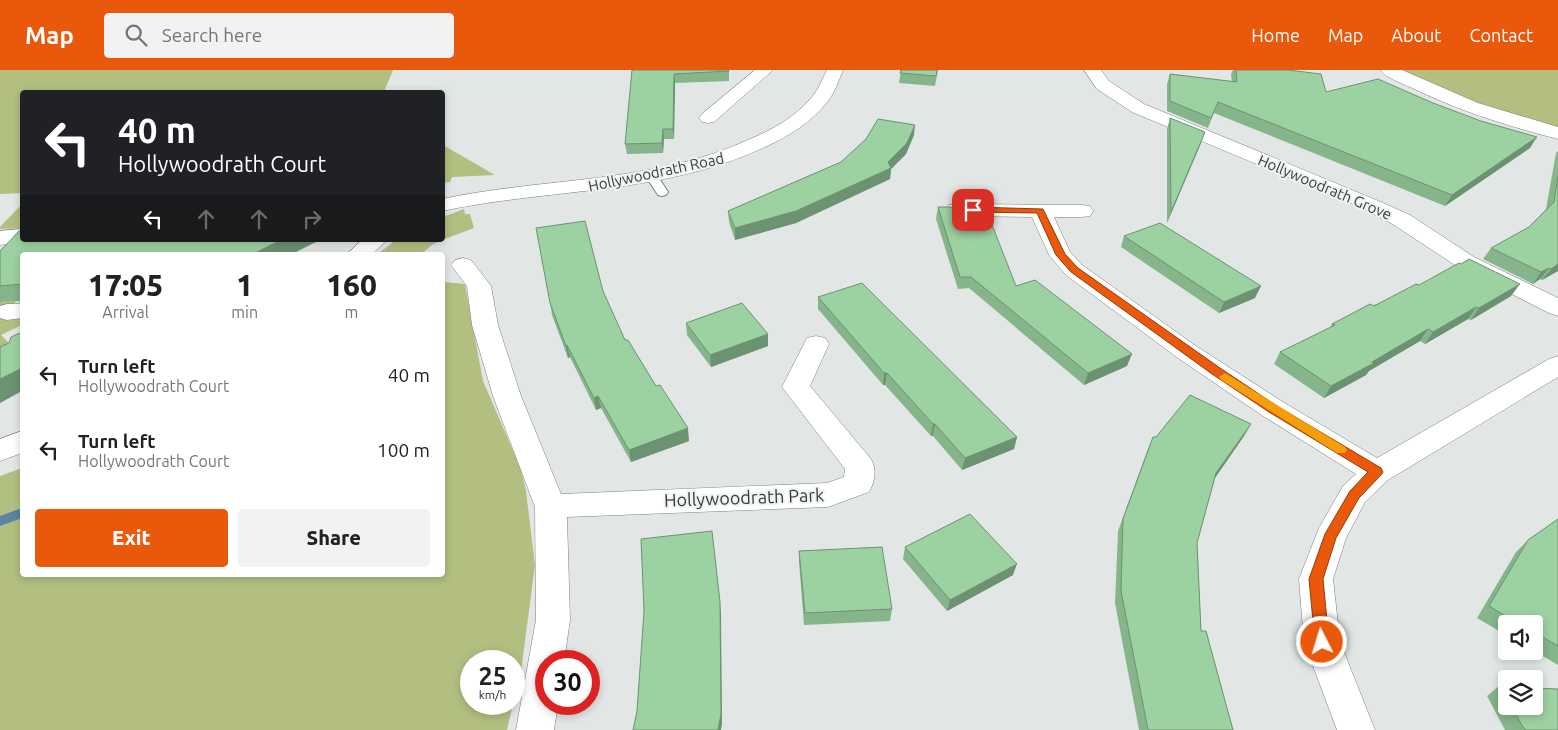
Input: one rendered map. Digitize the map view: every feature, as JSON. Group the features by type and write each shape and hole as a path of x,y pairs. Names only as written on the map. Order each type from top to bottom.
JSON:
{"street":[{"path":"708,118 718,100 765,70"},
{"name":"Hollywoodrath Road","path":"445,204 480,197 596,186 692,168 728,158 782,132 803,116 821,98 835,70"},
{"name":"Hollywoodrath Grove","path":"1092,70 1103,85 1138,108 1374,206 1402,220 1466,262 1558,308"},
{"path":"1389,70 1428,90 1467,106 1535,128 1558,133"},
{"path":"957,210 1082,212"},
{"path":"1040,211 1060,255 1074,270 1187,352 1377,472"},
{"path":"0,238 20,236"},
{"path":"361,252 373,242"},
{"path":"463,265 479,286 485,325 506,396 551,507 553,620 548,650"},
{"name":"Hollywoodrath Park","path":"551,507 573,504 828,495 858,484 860,468 796,387 816,344"},
{"path":"1356,730 1322,642 1316,579 1330,537 1354,494 1377,472 1558,365"},
{"path":"0,450 20,443"},
{"path":"535,730 537,715"}],"lane":[{"path":"651,176 662,192"}],"green space":[{"path":"0,70 393,70 385,90 20,90 20,193 0,194"},
{"path":"1399,70 1558,70 1558,128 1490,109"},
{"path":"445,146 495,175 452,177 450,182 445,183"},
{"path":"20,206 20,228 0,229"},
{"path":"464,209 465,214 470,214 474,228 445,239 445,216"},
{"path":"393,242 438,242 424,252 380,252"},
{"path":"445,282 465,284 483,381 521,469 526,491 535,565 524,650 460,650 460,715 510,715 507,730 0,730 0,476 20,469 20,577 445,577"},
{"path":"16,301 4,315 20,314 20,326 1,335 13,347 0,354 0,302"}],"building":[{"path":"632,70 729,71 674,74 673,129 663,129 662,143 625,144"},
{"path":"901,70 937,70 936,76 900,73"},
{"path":"1236,70 1288,70 1321,74 1326,92 1378,79 1481,121 1537,137 1452,195 1218,102 1211,118 1170,101 1170,74 1237,82"},
{"path":"1170,118 1205,132 1171,212"},
{"path":"878,119 915,125 907,143 888,162 891,168 796,211 735,228 728,211 841,162 866,139"},
{"path":"1558,176 1558,264 1551,269 1549,268 1541,272 1491,248 1529,227 1554,202"},
{"path":"938,207 985,207 1016,286 1035,280 1132,354 1088,373 971,277 960,277"},
{"path":"585,221 603,291 625,340 628,340 656,386 660,385 688,428 629,450 598,396 594,398 566,346 550,303 536,228"},
{"path":"1160,223 1261,286 1224,302 1124,236"},
{"path":"20,230 20,242 277,242 257,252 20,252 20,284 0,286 0,251"},
{"path":"1469,259 1520,284 1433,332 1428,329 1372,362 1374,363 1331,386 1280,352 1335,325 1332,324 1370,304 1374,306"},
{"path":"862,283 1017,437 965,458 887,373 884,373 818,297"},
{"path":"742,303 768,334 710,355 686,323"},
{"path":"20,333 20,369 0,379 0,347 9,343 11,337"},
{"path":"1190,395 1251,424 1216,473 1197,543 1201,631 1206,631 1233,730 1148,730 1121,591 1123,519 1153,437 1156,437"},
{"path":"970,514 1017,564 950,600 905,547"},
{"path":"1558,519 1558,646 1543,637 1543,615 1504,615 1489,606 1528,540"},
{"path":"712,531 720,602 721,714 718,730 633,730 637,711 644,611 641,539"},
{"path":"882,547 892,609 805,613 799,551"},
{"path":"1543,688 1558,689 1558,730 1525,730 1516,715 1543,715"}],"waterway":[{"path":"0,521 20,514"}],"slow traffic":[{"path":"1225,377 1273,409 1341,450"}],"route":[{"path":"973,210 1040,211 1060,255 1074,270 1187,352 1273,409 1377,472 1354,494 1330,537 1316,579 1322,642"}]}
